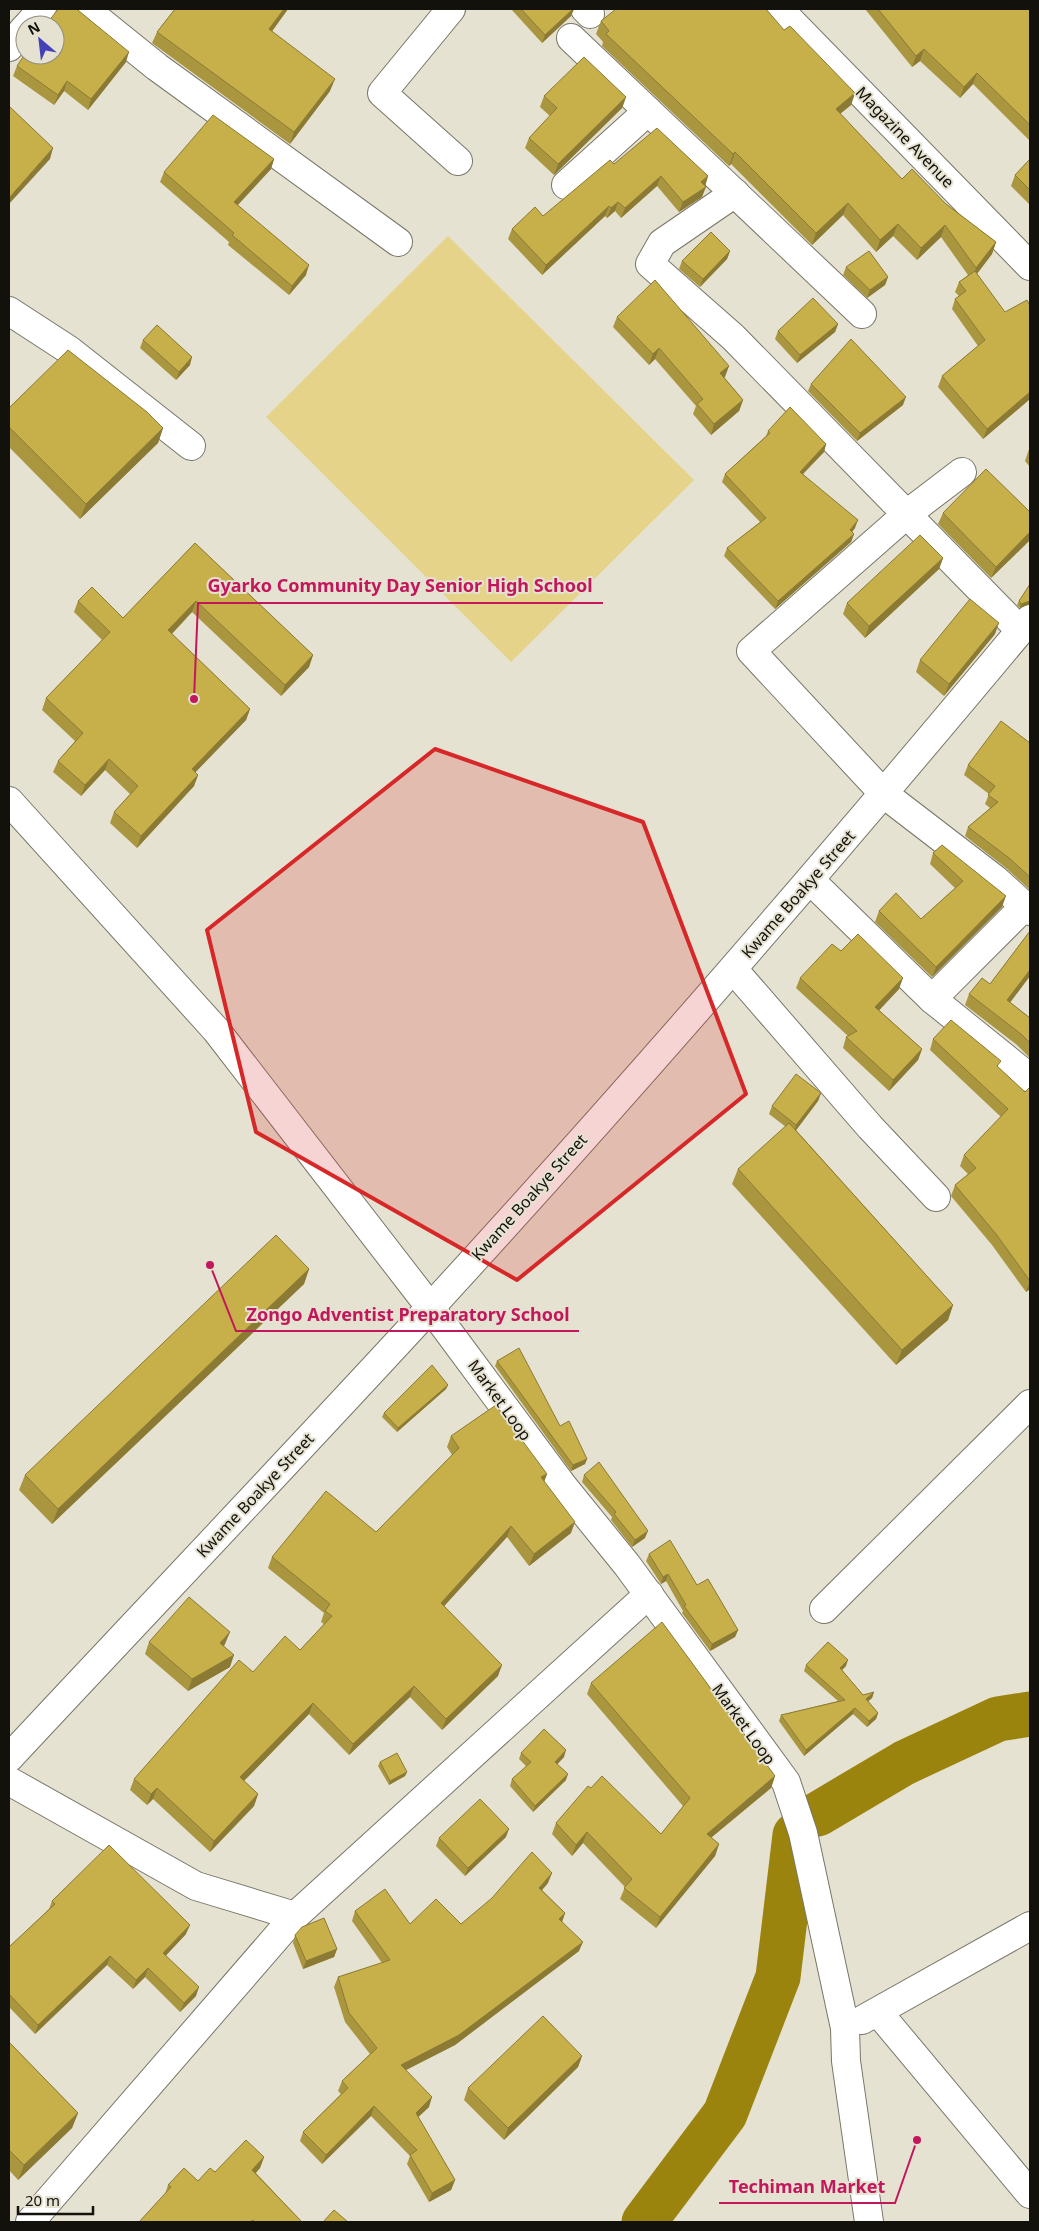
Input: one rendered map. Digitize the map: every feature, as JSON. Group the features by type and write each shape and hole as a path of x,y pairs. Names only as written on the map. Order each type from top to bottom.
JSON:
{"street":[{"path":"85,9 157,67 398,242"},
{"path":"451,9 382,93 458,161"},
{"name":"Magazine Avenue","path":"779,9 1030,266"},
{"path":"571,38 862,314"},
{"path":"566,185 648,111"},
{"path":"735,193 662,243 650,264 733,337 907,514 1025,624"},
{"path":"9,311 69,350 191,446"},
{"path":"932,999 1028,909 996,880 884,794 751,651 907,514 962,472"},
{"name":"Kwame Boakye Street","path":"9,1758 430,1307 733,969 884,794 1025,624"},
{"name":"Market Loop","path":"9,801 216,1030 430,1307 563,1486 649,1594 786,1782 803,1833 845,2028 846,2061 869,2222"},
{"path":"810,880 932,999 1030,1078"},
{"path":"733,969 870,1128 936,1197"},
{"path":"824,1609 1030,1404"},
{"path":"30,2222 295,1916 649,1594"},
{"path":"9,1781 196,1886 295,1916"},
{"path":"845,2028 878,2012 1030,1926"},
{"path":"878,2012 1030,2194"}],"highlighted area":[{"path":"435,749 643,822 746,1094 517,1280 256,1132 207,930"}],"shaded area":[{"path":"448,236 694,480 511,662 266,417"}],"building":[{"path":"58,9 77,9 129,52 91,99 67,81 58,95 17,66 65,65 65,15 54,15"},
{"path":"175,9 284,9 269,29 335,79 294,132 157,32"},
{"path":"521,9 573,9 545,35"},
{"path":"616,9 766,9 784,30 790,26 855,93 836,109 902,179 912,169 946,204 996,242 976,268 945,225 921,248 898,224 880,240 848,203 816,233 735,152 733,154 606,34 609,31 601,21"},
{"path":"878,9 1030,9 1030,125 977,73 964,87 924,49 916,56"},
{"path":"584,57 626,97 558,164 529,138 557,108 544,96"},
{"path":"9,106 53,148 9,198"},
{"path":"213,115 274,159 234,202 309,265 292,286 232,235 234,233 164,172"},
{"path":"657,128 708,176 701,182 706,187 683,202 661,176 625,208 618,202 611,208 609,206 546,265 512,229 535,207 543,216 610,160 614,164"},
{"path":"1030,159 1030,190 1015,175"},
{"path":"711,232 730,251 703,279 682,261"},
{"path":"869,251 888,277 870,290 846,267"},
{"path":"975,271 1005,312 1027,300 1030,306 1030,392 987,429 942,376 985,340 955,299 966,291 959,282"},
{"path":"655,280 729,366 720,373 743,400 714,424 697,404 703,399 659,348 653,354 617,317"},
{"path":"813,298 838,324 800,355 778,331"},
{"path":"157,325 192,357 179,372 143,340"},
{"path":"851,339 906,397 860,433 811,384"},
{"path":"68,350 147,412 163,428 86,504 9,427 9,408"},
{"path":"790,407 826,444 800,472 858,520 850,530 854,534 778,601 727,548 766,518 725,474 770,433 768,431"},
{"path":"986,469 1030,512 1030,532 996,567 943,513"},
{"path":"920,535 943,558 869,626 847,603"},
{"path":"195,543 313,655 285,685 196,601 168,630 250,709 192,769 198,775 141,836 114,812 138,786 109,759 85,785 58,761 83,733 46,698 110,632 78,601 92,587 123,618"},
{"path":"1030,584 1030,601 1021,604 1019,601"},
{"path":"970,599 999,623 949,684 920,660"},
{"path":"1001,721 1030,743 1030,877 1009,858 968,827 998,802 988,795 995,786 968,765"},
{"path":"942,845 1006,896 936,967 879,911 896,893 921,919 963,881 933,853"},
{"path":"1030,931 1030,970 1007,1000 1030,1018 1030,1043 969,994 982,978 990,984"},
{"path":"858,934 903,978 875,1007 922,1049 893,1080 846,1037 857,1031 800,978 832,944 841,951"},
{"path":"951,1020 1001,1061 997,1066 1025,1092 1030,1087 1030,1281 996,1234 955,1185 976,1168 964,1155 1008,1109 933,1039"},
{"path":"796,1074 821,1093 796,1125 772,1106"},
{"path":"789,1123 953,1305 902,1350 738,1169"},
{"path":"276,1235 309,1269 58,1509 25,1475"},
{"path":"519,1348 560,1426 569,1421 587,1459 573,1465 497,1361"},
{"path":"432,1365 448,1385 398,1428 384,1413"},
{"path":"496,1405 547,1474 541,1477 575,1522 534,1554 511,1526 441,1603 502,1665 446,1719 414,1686 353,1744 313,1703 240,1777 258,1794 214,1841 157,1788 151,1794 134,1779 239,1660 253,1672 285,1636 300,1650 332,1616 325,1611 330,1604 272,1557 326,1491 376,1532 459,1448 451,1436"},
{"path":"599,1462 648,1531 635,1540 614,1514 616,1512 584,1475"},
{"path":"670,1540 697,1585 708,1579 738,1630 712,1644 684,1606 686,1605 668,1574 663,1577 649,1554"},
{"path":"189,1597 230,1632 220,1643 234,1655 192,1679 149,1642"},
{"path":"662,1622 775,1776 707,1834 719,1844 660,1917 624,1888 632,1879 587,1832 576,1845 556,1823 588,1786 591,1788 602,1776 661,1834 690,1798 591,1683"},
{"path":"828,1642 848,1660 840,1668 863,1695 874,1692 866,1699 878,1713 869,1721 855,1708 806,1750 781,1715 845,1700 806,1665"},
{"path":"544,1729 566,1750 555,1762 568,1774 535,1806 512,1779 531,1762 521,1753"},
{"path":"397,1753 407,1772 390,1781 380,1762"},
{"path":"480,1799 509,1829 468,1868 439,1838"},
{"path":"109,1845 190,1925 163,1953 199,1987 184,2003 148,1968 136,1980 110,1956 38,2025 9,1994 9,1947 55,1904 52,1901"},
{"path":"532,1852 552,1873 539,1888 565,1913 559,1919 583,1942 459,2035 401,2065 432,2097 416,2113 455,2180 432,2193 410,2155 417,2150 374,2106 326,2155 303,2132 348,2088 342,2081 377,2048 349,2013 338,1977 390,1960 355,1911 385,1889 410,1924 436,1899 461,1924 492,1898"},
{"path":"324,1918 337,1949 306,1961 295,1935 302,1927"},
{"path":"543,2016 582,2056 508,2128 468,2088"},
{"path":"9,2042 78,2113 24,2165 9,2150"},
{"path":"246,2140 264,2157 252,2170 302,2222 255,2222 253,2220 250,2222 139,2222 171,2187 168,2185 184,2168 198,2181 210,2168 215,2172"},
{"path":"334,2210 348,2222 323,2222"}],"waterway":[{"path":"818,1814 904,1763 998,1719 1030,1714"},
{"path":"644,2222 725,2114 778,1977 795,1835"}],"place":[{"name":"Gyarko Community Day Senior High School","path":"194,699"},
{"name":"Zongo Adventist Preparatory School","path":"210,1265"},
{"name":"Techiman Market","path":"917,2140"}]}
